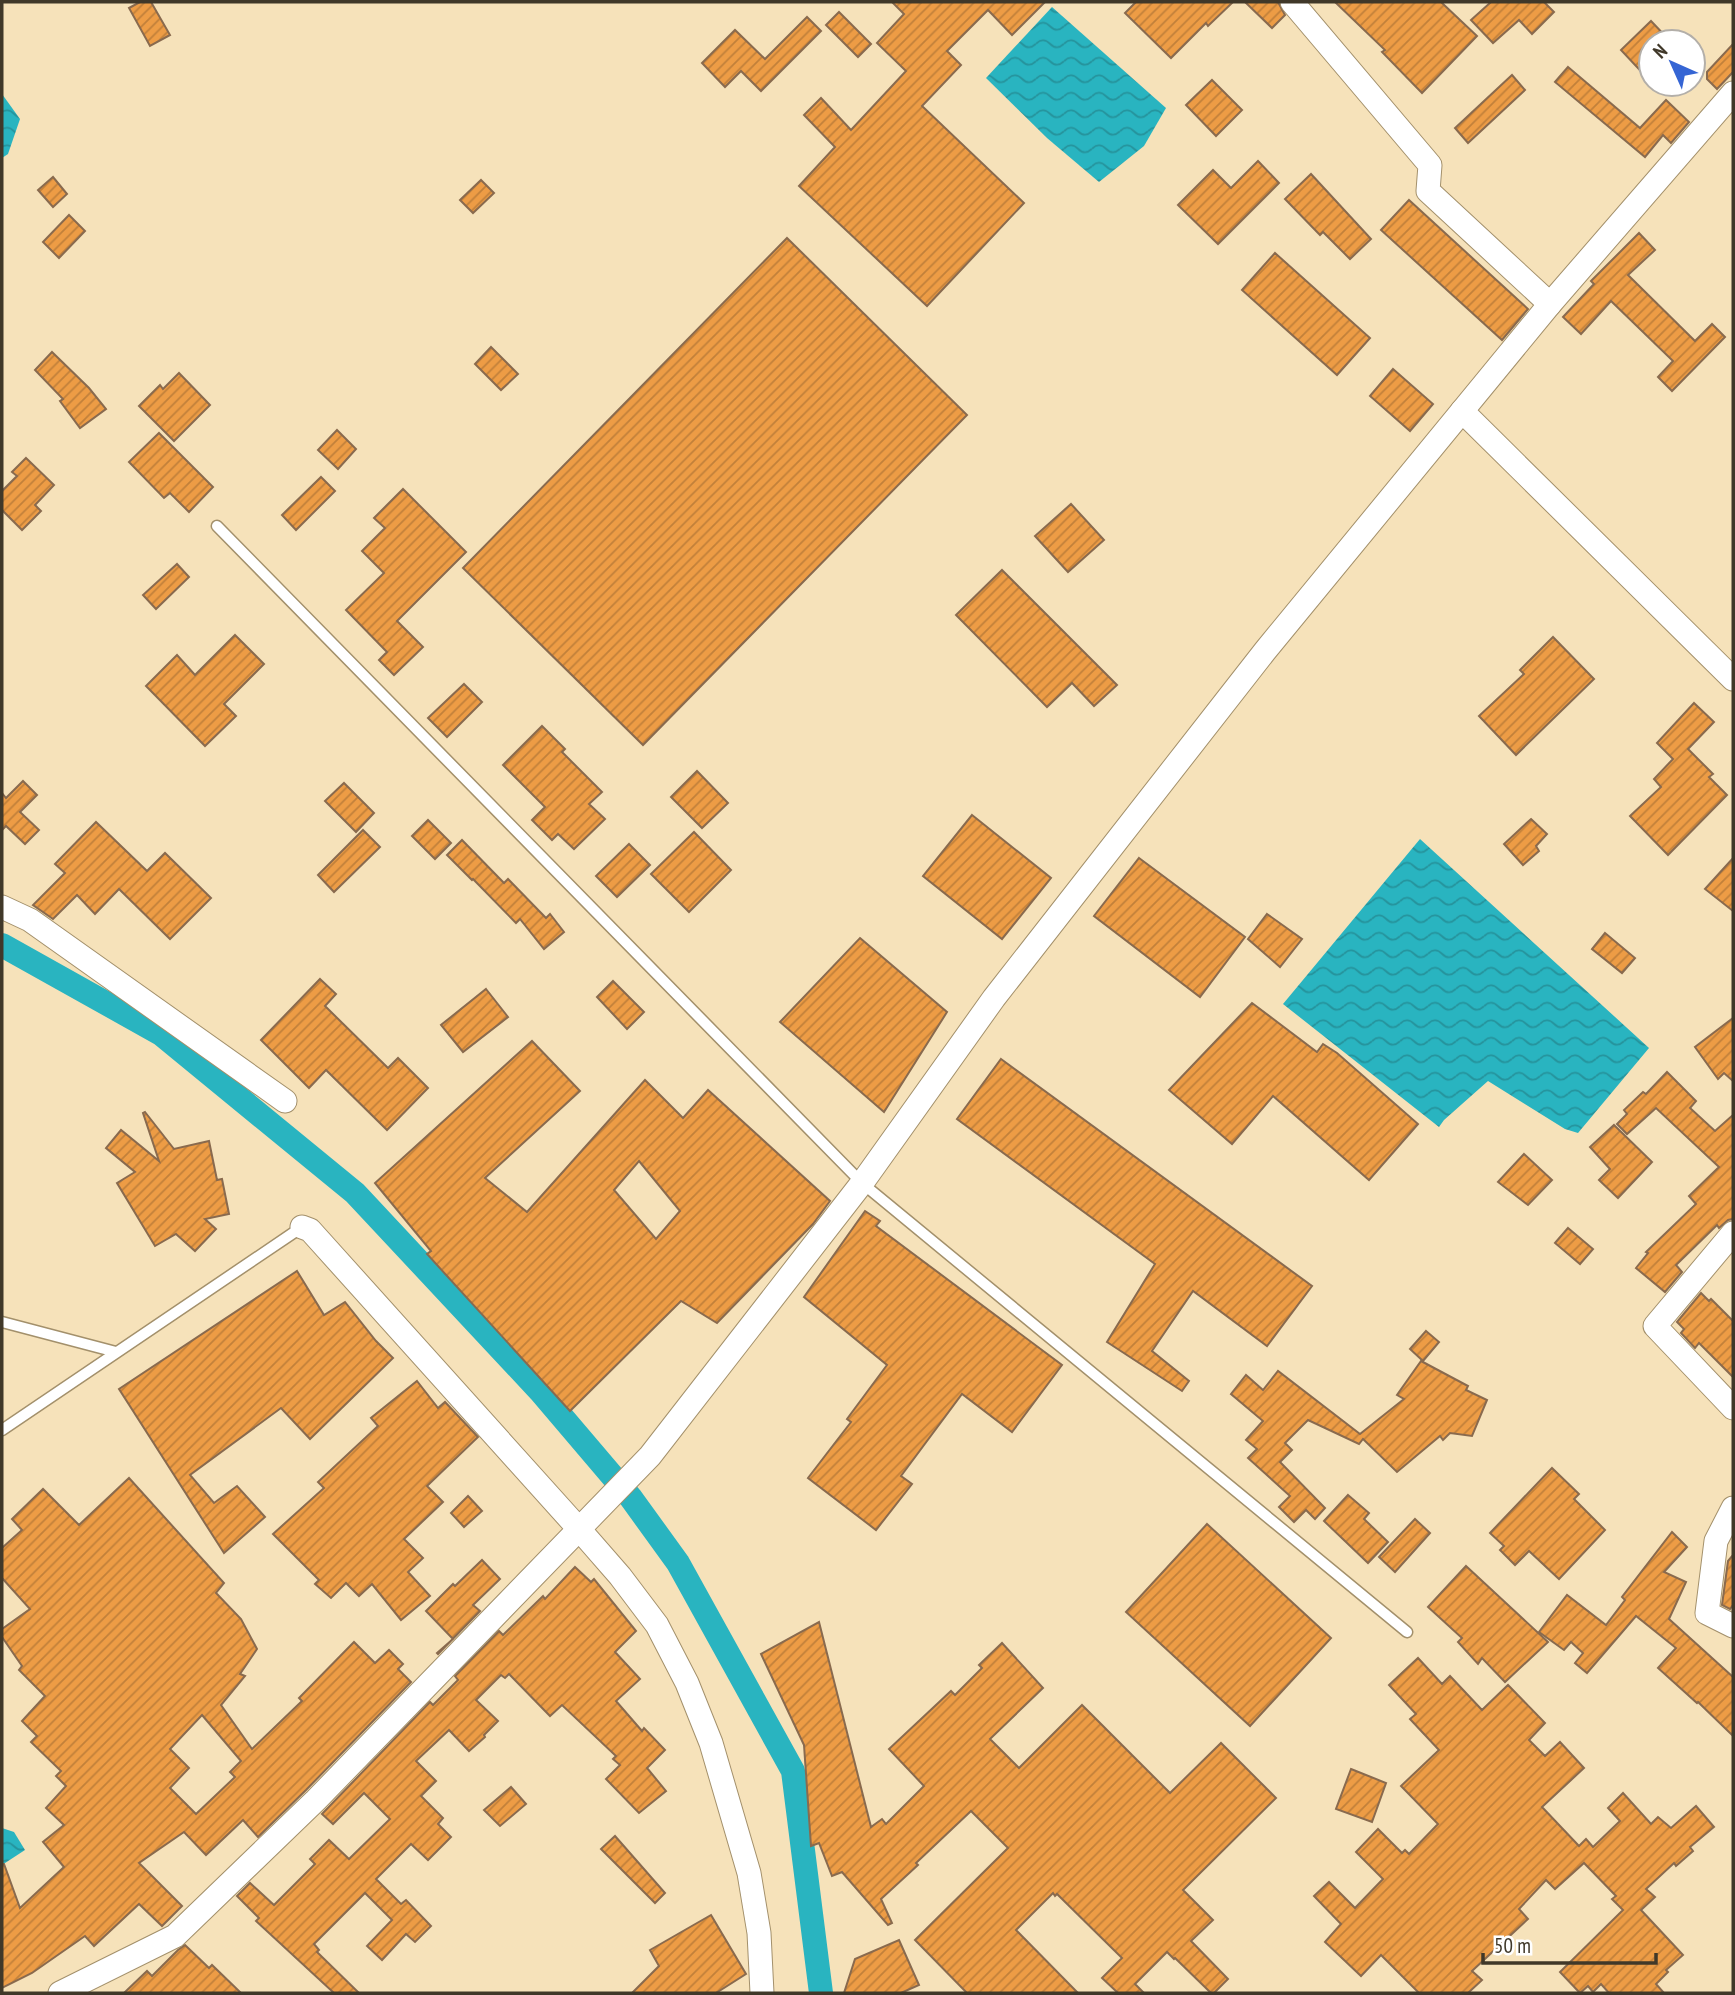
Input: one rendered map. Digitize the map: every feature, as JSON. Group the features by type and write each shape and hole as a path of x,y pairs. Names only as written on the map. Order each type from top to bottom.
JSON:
{"street":[{"path":"1292,2 1430,165 1428,191 1549,304"},
{"path":"60,1993 175,1936 316,1800 650,1456 862,1183 1003,988 1265,651 1549,304 1733,93"},
{"path":"1462,411 1733,679"},
{"path":"2,906 30,920 285,1101"},
{"path":"302,1227 310,1230 586,1522 620,1576 657,1625 687,1683 711,1743 749,1873 759,1933 762,1993"},
{"path":"1733,1233 1655,1326 1733,1409"},
{"path":"1733,1508 1716,1541 1707,1613 1733,1626"}],"lane":[{"path":"217,526 862,1183 1407,1632"},
{"path":"2,1430 302,1227"},
{"path":"2,1322 116,1352"}],"water":[{"path":"1052,7 1166,108 1144,146 1099,182 1047,138 986,78"},
{"path":"2,94 20,119 8,154 2,158"},
{"path":"1420,839 1649,1048 1578,1133 1565,1129 1488,1081 1439,1127 1283,1004"},
{"path":"2,1828 14,1832 25,1850 2,1865"}],"building":[{"path":"140,2 151,2 170,35 150,46 129,8"},
{"path":"892,2 1045,2 1012,35 988,10 947,51 961,65 922,106 1024,203 927,306 799,186 835,147 804,115 821,98 851,130 906,71 877,43 904,14"},
{"path":"1136,2 1233,2 1208,26 1206,23 1171,58 1125,13"},
{"path":"1245,2 1278,2 1285,15 1272,28"},
{"path":"1335,2 1441,2 1477,36 1422,93 1382,52 1385,50"},
{"path":"1491,2 1544,2 1554,12 1532,34 1519,20 1493,43 1471,20"},
{"path":"839,12 871,44 858,57 826,25"},
{"path":"807,17 821,31 761,91 741,71 725,87 702,63 735,30 765,59"},
{"path":"1651,21 1658,28 1644,28"},
{"path":"1637,35 1637,67 1621,50"},
{"path":"1733,44 1733,72 1717,89 1707,79 1707,72"},
{"path":"1568,67 1640,128 1666,100 1689,122 1671,143 1663,135 1645,157 1555,82"},
{"path":"1512,75 1525,90 1468,143 1455,128"},
{"path":"1212,80 1242,110 1216,136 1186,105"},
{"path":"1258,161 1279,183 1218,244 1178,205 1213,170 1231,188"},
{"path":"1311,174 1371,239 1350,259 1323,232 1320,235 1285,199"},
{"path":"53,177 67,194 53,207 38,190"},
{"path":"481,180 494,193 473,213 460,200"},
{"path":"1409,200 1528,309 1502,340 1381,230"},
{"path":"69,215 85,231 59,258 43,242"},
{"path":"1639,233 1655,250 1628,275 1695,341 1712,324 1725,337 1672,391 1658,377 1673,361 1611,301 1581,334 1563,317 1594,284 1591,281"},
{"path":"787,238 967,415 643,745 463,568"},
{"path":"1275,253 1370,338 1337,375 1242,290"},
{"path":"491,347 518,374 501,390 475,364"},
{"path":"52,352 89,388 106,409 80,428 60,401 63,399 35,370"},
{"path":"1393,369 1433,404 1410,431 1370,396"},
{"path":"179,373 210,405 174,441 139,406 160,385 163,389"},
{"path":"337,430 356,449 338,469 318,450"},
{"path":"159,433 213,487 189,512 170,493 164,498 129,462"},
{"path":"26,458 54,485 35,505 41,511 22,530 2,510 2,491 17,476 12,472"},
{"path":"321,477 335,491 296,530 282,515"},
{"path":"403,489 466,552 397,621 423,647 394,675 379,660 387,652 346,610 384,573 362,551 385,528 374,518"},
{"path":"1071,504 1104,540 1068,572 1035,536"},
{"path":"177,564 189,577 156,609 143,595"},
{"path":"1002,570 1117,685 1094,706 1072,683 1047,707 956,615"},
{"path":"235,635 264,664 224,704 236,716 205,746 146,686 177,655 195,675"},
{"path":"1553,637 1594,679 1516,755 1479,716 1524,674 1520,670"},
{"path":"464,684 482,702 447,737 428,718"},
{"path":"1694,703 1714,722 1688,749 1713,774 1709,777 1727,795 1668,855 1630,816 1661,787 1654,779 1673,759 1657,743"},
{"path":"542,726 565,749 562,752 602,792 589,804 605,819 574,849 558,834 552,840 532,820 545,807 503,765"},
{"path":"697,771 728,803 702,828 671,797"},
{"path":"23,781 37,795 20,812 39,830 25,844 6,826 2,830 2,793 6,798"},
{"path":"344,783 374,813 356,832 325,801"},
{"path":"972,815 1051,878 1002,939 923,876"},
{"path":"1531,819 1547,834 1536,846 1539,851 1523,865 1504,844"},
{"path":"428,820 451,843 435,859 412,836"},
{"path":"96,822 147,871 165,853 211,898 170,939 119,889 95,914 77,895 53,919 33,905 65,873 55,864"},
{"path":"363,830 380,847 334,892 318,875"},
{"path":"694,832 731,870 689,912 651,874"},
{"path":"462,840 504,883 508,879 546,918 550,914 564,932 544,949 520,919 516,923 447,855"},
{"path":"629,844 650,865 617,897 596,876"},
{"path":"1139,858 1245,937 1200,997 1094,916"},
{"path":"1733,858 1733,911 1705,889"},
{"path":"1267,914 1302,939 1280,967 1248,939"},
{"path":"1605,933 1635,958 1622,973 1592,949"},
{"path":"860,938 947,1012 884,1112 780,1022"},
{"path":"320,979 336,994 325,1006 388,1068 398,1058 428,1088 387,1130 326,1070 309,1088 261,1040"},
{"path":"613,981 644,1012 627,1029 597,997"},
{"path":"486,989 508,1017 463,1052 441,1025"},
{"path":"1252,1003 1317,1052 1323,1044 1337,1053 1418,1124 1369,1180 1273,1096 1232,1144 1169,1090"},
{"path":"1733,1018 1733,1081 1724,1073 1718,1079 1695,1047"},
{"path":"532,1041 580,1091 485,1178 527,1212 645,1080 683,1118 708,1090 830,1201 813,1224 717,1323 681,1301 570,1411 427,1254 431,1251 375,1183","holes":["639,1161 680,1211 656,1239 614,1190"]},
{"path":"1001,1059 1312,1286 1267,1346 1193,1291 1152,1351 1189,1381 1182,1391 1107,1342 1155,1264 957,1119"},
{"path":"1667,1072 1696,1101 1690,1108 1715,1131 1733,1115 1733,1219 1719,1228 1717,1225 1676,1265 1682,1272 1665,1292 1636,1268 1648,1253 1646,1252 1696,1204 1689,1196 1719,1167 1656,1108 1627,1134 1617,1124 1627,1114 1624,1110 1643,1092 1646,1094"},
{"path":"145,1112 174,1149 209,1141 217,1180 222,1179 229,1214 205,1219 216,1229 195,1251 176,1234 155,1246 117,1183 135,1172 106,1148 121,1130 159,1161 143,1113"},
{"path":"1614,1125 1652,1162 1618,1198 1599,1180 1610,1169 1590,1147"},
{"path":"1524,1154 1552,1180 1528,1205 1498,1182"},
{"path":"865,1211 880,1221 876,1226 1062,1365 1012,1432 962,1394 901,1476 912,1484 876,1530 808,1478 851,1422 847,1419 887,1365 804,1297"},
{"path":"1568,1228 1593,1249 1580,1264 1555,1243"},
{"path":"297,1271 324,1315 345,1302 393,1358 310,1439 281,1408 190,1475 214,1503 237,1486 265,1517 224,1553 119,1389"},
{"path":"1701,1293 1733,1321 1733,1377 1699,1343 1695,1348 1681,1333 1684,1329 1677,1322"},
{"path":"1426,1331 1439,1342 1423,1361 1410,1349"},
{"path":"1421,1361 1468,1386 1466,1390 1487,1400 1472,1436 1450,1433 1443,1440 1440,1436 1397,1472 1363,1439 1359,1444 1308,1420 1285,1443 1292,1450 1280,1462 1325,1508 1315,1519 1306,1510 1294,1522 1279,1507 1290,1496 1248,1458 1257,1449 1246,1440 1263,1421 1231,1394 1246,1375 1263,1390 1278,1371 1360,1434 1404,1399 1397,1395"},
{"path":"417,1381 438,1408 445,1402 478,1437 427,1486 443,1502 404,1539 423,1558 408,1572 430,1596 401,1620 372,1584 359,1596 346,1583 331,1598 315,1584 319,1580 273,1534 324,1488 318,1482 378,1426 371,1418"},
{"path":"1552,1468 1579,1494 1574,1499 1605,1530 1559,1579 1529,1551 1515,1565 1500,1550 1504,1546 1490,1533"},
{"path":"129,1478 224,1583 216,1593 241,1619 257,1649 240,1674 245,1676 221,1705 252,1749 302,1701 299,1698 354,1642 375,1663 389,1650 403,1664 398,1669 411,1682 258,1837 243,1820 206,1855 184,1832 139,1863 182,1906 162,1926 139,1904 94,1946 85,1936 32,1973 2,1988 2,1864 20,1908 64,1867 43,1842 64,1825 46,1808 66,1786 56,1776 61,1771 31,1742 37,1736 22,1721 45,1696 19,1670 22,1666 2,1637 2,1629 30,1609 2,1578 2,1548 22,1530 12,1519 43,1489 79,1525","holes":["202,1715 241,1761 230,1772 235,1777 196,1814 170,1788 189,1768 170,1749"]},
{"path":"1348,1495 1369,1513 1364,1519 1388,1542 1368,1563 1324,1521"},
{"path":"468,1496 482,1511 464,1527 451,1513"},
{"path":"1415,1519 1430,1533 1395,1572 1379,1557"},
{"path":"1207,1524 1331,1638 1250,1726 1126,1612"},
{"path":"1672,1532 1687,1547 1664,1572 1686,1582 1669,1619 1733,1677 1733,1736 1658,1668 1676,1648 1636,1616 1587,1673 1575,1663 1583,1653 1571,1642 1564,1650 1539,1632 1567,1595 1606,1625 1625,1600 1622,1597"},
{"path":"1733,1555 1733,1605 1730,1609 1722,1605 1728,1561"},
{"path":"482,1560 500,1579 473,1605 480,1611 453,1639 426,1611"},
{"path":"1466,1566 1548,1642 1505,1682 1482,1658 1478,1664 1458,1642 1462,1638 1428,1607"},
{"path":"575,1567 591,1582 594,1579 636,1631 615,1652 640,1679 616,1701 642,1731 644,1728 665,1750 647,1768 666,1791 639,1813 606,1779 620,1765 613,1759 616,1756 562,1705 550,1716 509,1674 505,1678 501,1675 476,1700 498,1721 485,1737 469,1751 449,1730 416,1761 436,1781 421,1796 443,1818 438,1824 451,1837 428,1860 411,1844 376,1879 401,1904 406,1900 431,1926 415,1942 406,1934 382,1960 367,1946 392,1920 365,1893 314,1944 319,1950 317,1952 359,1993 334,1993 256,1921 259,1918 237,1896 250,1883 274,1905 315,1864 310,1859 329,1840 349,1859 390,1819 364,1793 333,1824 322,1814 430,1702 433,1705 458,1680 455,1676 499,1631 503,1635 543,1596 545,1599"},
{"path":"819,1622 871,1827 882,1819 886,1824 924,1786 889,1749 951,1691 955,1695 982,1668 979,1665 1002,1643 1043,1688 990,1739 1019,1768 1082,1705 1170,1793 1221,1743 1276,1798 1183,1890 1213,1920 1191,1941 1228,1979 1211,1993 1167,1952 1135,1984 1144,1993 1118,1993 1102,1978 1122,1958 1053,1893 1016,1930 1078,1993 967,1993 915,1940 1008,1848 971,1811 881,1899 892,1923 888,1925 842,1872 832,1876 819,1843 811,1846 804,1745 761,1654"},
{"path":"1418,1658 1442,1684 1450,1676 1482,1710 1508,1685 1545,1723 1529,1740 1545,1756 1560,1742 1584,1768 1542,1807 1579,1846 1586,1839 1593,1847 1620,1821 1608,1808 1623,1793 1651,1824 1658,1817 1671,1828 1696,1806 1714,1827 1690,1847 1693,1851 1676,1866 1674,1863 1646,1889 1655,1897 1641,1910 1683,1955 1666,1970 1668,1972 1656,1984 1664,1993 1609,1993 1601,1984 1593,1992 1588,1986 1580,1993 1560,1972 1623,1910 1612,1899 1616,1896 1584,1863 1555,1889 1546,1880 1519,1909 1528,1919 1472,1971 1482,1980 1468,1993 1419,1993 1381,1955 1361,1976 1325,1942 1341,1924 1314,1896 1329,1882 1355,1908 1383,1879 1356,1852 1378,1829 1402,1853 1405,1850 1409,1854 1438,1824 1401,1786 1439,1750 1410,1719 1416,1714 1389,1685"},
{"path":"1351,1769 1386,1783 1372,1822 1336,1809"},
{"path":"511,1787 526,1804 500,1826 484,1810"},
{"path":"615,1836 665,1893 655,1903 601,1849"},
{"path":"711,1915 746,1974 716,1993 632,1993 659,1966 650,1950"},
{"path":"899,1940 919,1985 901,1993 844,1993 855,1959"},
{"path":"185,1945 209,1968 212,1965 241,1993 124,1993 147,1971 152,1976"}],"waterway":[{"path":"2,945 161,1034 355,1193 540,1391 631,1498 678,1563 793,1771 821,1993"}]}
